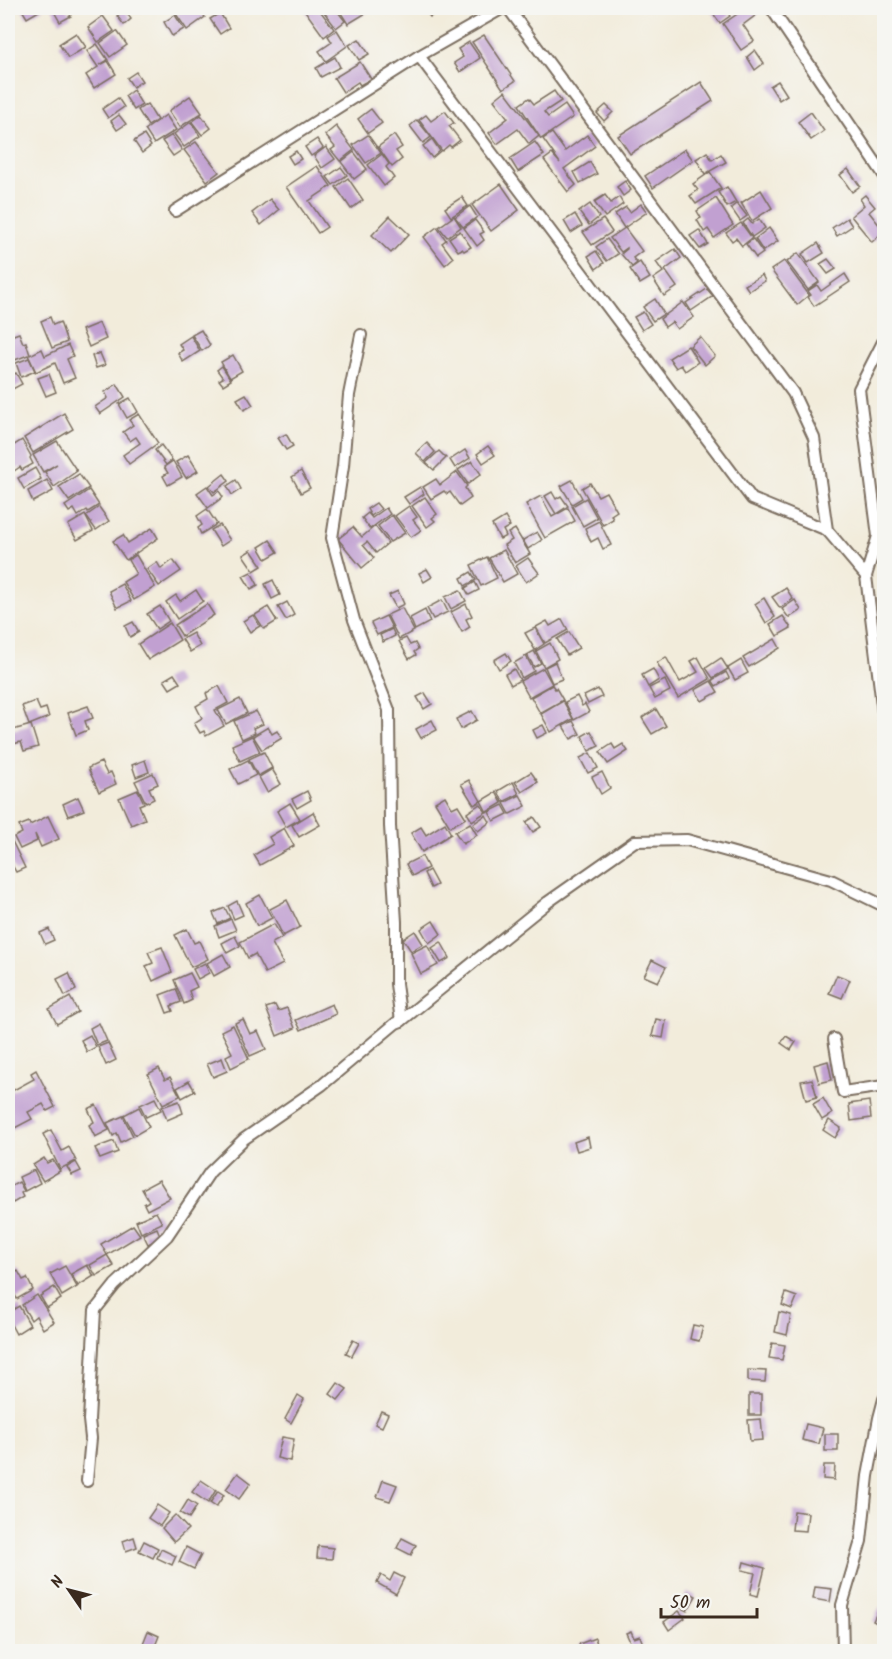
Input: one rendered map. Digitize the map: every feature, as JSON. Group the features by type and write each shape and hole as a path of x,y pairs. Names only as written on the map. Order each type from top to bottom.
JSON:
{"street":[{"path":"175,212 419,56 503,8"},
{"path":"508,8 793,393 814,438 827,530"},
{"path":"771,8 885,175"},
{"path":"419,56 752,499 827,530 866,576"},
{"path":"361,335 349,395 343,466 332,538 354,620 389,710 390,826 396,922 396,984 401,1021"},
{"path":"885,340 859,389 878,536 866,576 885,721"},
{"path":"87,1481 91,1438 88,1420 94,1310 115,1285 167,1236 210,1172 244,1139 322,1085 548,902 635,841 687,840 831,880 885,906"},
{"path":"834,1039 843,1092 885,1086"},
{"path":"843,1652 842,1605 861,1540 868,1476 885,1399"}],"building":[{"path":"21,8 44,8 27,18"},
{"path":"52,8 66,8 71,16 60,22"},
{"path":"186,8 199,8 205,17 187,30 176,14"},
{"path":"303,8 318,8 334,29 324,37"},
{"path":"321,8 335,8 345,21 336,28"},
{"path":"349,8 369,8 371,10 348,24 341,13"},
{"path":"423,8 439,8 441,10 430,17"},
{"path":"709,8 725,8 730,16 720,23"},
{"path":"746,8 757,8 760,12 743,25 754,41 741,50 723,24"},
{"path":"125,10 131,19 124,25 117,16"},
{"path":"220,13 229,28 220,34 210,19"},
{"path":"175,15 184,29 172,36 164,22"},
{"path":"103,16 114,31 98,42 88,27"},
{"path":"337,30 347,46 326,61 319,51 332,42 328,36"},
{"path":"117,31 127,45 110,57 100,43"},
{"path":"76,33 86,47 68,58 59,44"},
{"path":"484,35 515,81 503,89 472,42"},
{"path":"359,39 369,54 359,60 349,45"},
{"path":"469,42 480,58 460,72 454,63 463,57 458,49"},
{"path":"97,44 108,60 100,65 108,61 116,74 94,88 86,75 98,67 87,51"},
{"path":"755,50 764,63 755,70 747,57"},
{"path":"335,57 340,67 321,77 316,68"},
{"path":"360,62 371,79 360,85 358,82 343,92 334,78"},
{"path":"136,72 142,81 133,87 127,78"},
{"path":"778,81 787,95 779,100 770,86"},
{"path":"701,82 713,101 630,154 618,136"},
{"path":"133,90 142,105 134,110 125,96"},
{"path":"505,91 539,136 529,144 518,129 497,144 489,133 508,118 494,100"},
{"path":"554,91 561,101 544,112 548,117 565,105 573,117 541,139 519,105 529,98 534,104"},
{"path":"190,96 202,113 180,127 169,111"},
{"path":"118,98 124,107 108,118 102,109"},
{"path":"147,104 157,120 148,126 138,110"},
{"path":"606,105 613,112 604,121 597,113"},
{"path":"371,109 382,123 368,133 358,119"},
{"path":"445,111 454,123 449,126 460,140 442,151 419,120 426,115 431,121"},
{"path":"811,112 824,131 811,140 798,122"},
{"path":"119,115 126,124 117,130 111,121"},
{"path":"166,115 176,130 154,144 145,130"},
{"path":"201,115 211,128 202,135 192,122"},
{"path":"417,120 431,137 423,143 410,126"},
{"path":"191,122 200,136 184,147 174,134"},
{"path":"336,126 354,150 340,161 331,150 335,147 325,135"},
{"path":"552,133 565,151 587,135 595,146 564,169 576,185 568,192 544,160 552,154 560,163 543,139"},
{"path":"144,135 151,146 142,153 134,141"},
{"path":"172,135 182,150 173,156 162,141"},
{"path":"368,135 381,153 366,163 353,145"},
{"path":"394,135 402,147 396,151 402,159 392,167 378,147"},
{"path":"317,139 323,148 311,156 305,147"},
{"path":"432,139 440,151 432,158 423,146"},
{"path":"196,142 219,172 207,181 184,150"},
{"path":"535,142 544,155 518,172 510,159"},
{"path":"326,147 335,159 322,168 314,156"},
{"path":"685,149 693,160 653,188 645,176"},
{"path":"296,151 301,159 293,164 288,156"},
{"path":"354,152 367,169 354,179 341,162"},
{"path":"707,152 712,160 721,154 726,162 705,174 696,159"},
{"path":"382,154 389,164 386,167 394,178 384,186 368,165"},
{"path":"590,162 597,174 580,183 574,172"},
{"path":"317,166 331,186 309,201 327,227 318,233 286,187"},
{"path":"341,167 347,175 333,185 327,177"},
{"path":"848,169 860,186 852,192 840,175"},
{"path":"710,172 721,188 696,204 690,196 698,190 693,184"},
{"path":"348,178 363,200 351,209 336,187"},
{"path":"625,181 631,190 623,196 617,187"},
{"path":"501,184 519,210 491,231 472,205"},
{"path":"727,187 736,202 727,207 718,192"},
{"path":"761,190 772,208 752,221 741,203"},
{"path":"605,195 611,203 619,197 623,204 605,217 594,202"},
{"path":"865,195 875,207 869,212 884,231 872,242 851,216 864,205 860,199"},
{"path":"462,197 468,206 451,217 445,208"},
{"path":"716,198 733,225 714,238 708,229 704,232 697,220 701,218 697,211"},
{"path":"270,199 279,210 261,225 252,213"},
{"path":"737,203 747,216 740,221 731,208"},
{"path":"590,204 599,217 589,225 579,212"},
{"path":"641,204 647,212 624,228 615,214 626,207 630,212"},
{"path":"470,206 477,217 463,227 455,217"},
{"path":"575,214 582,226 571,233 564,221"},
{"path":"390,216 409,234 391,253 372,235"},
{"path":"454,216 461,227 447,237 439,227"},
{"path":"847,218 852,226 837,236 832,228"},
{"path":"603,219 612,232 592,245 583,232"},
{"path":"748,219 752,224 759,219 765,228 752,237 743,223"},
{"path":"475,220 484,232 480,234 484,240 477,246 464,228"},
{"path":"741,223 752,238 742,246 736,238 732,241 726,233"},
{"path":"437,227 446,240 442,243 453,258 445,265 424,237"},
{"path":"625,228 642,251 633,258 637,263 632,267 621,254 627,248 621,252 610,238"},
{"path":"769,228 778,241 763,251 755,239"},
{"path":"699,230 708,244 700,249 690,236"},
{"path":"460,231 471,247 464,251 462,249 458,251 449,238"},
{"path":"607,239 618,254 607,261 596,247"},
{"path":"753,239 763,253 756,258 746,244"},
{"path":"818,243 824,253 808,263 802,254"},
{"path":"675,249 681,258 665,270 677,287 664,296 653,279 663,272 656,262"},
{"path":"596,251 604,263 596,269 588,256"},
{"path":"798,253 819,282 808,290 787,262"},
{"path":"828,259 836,269 828,274 820,264"},
{"path":"784,261 809,295 797,305 771,270"},
{"path":"640,262 650,278 640,284 630,269"},
{"path":"845,274 850,282 814,306 808,297 811,295 808,291 817,285 821,291"},
{"path":"762,275 765,281 749,291 745,285"},
{"path":"707,289 713,296 691,311 686,303"},
{"path":"655,299 664,314 653,321 643,307"},
{"path":"683,302 694,317 677,329 672,322 665,327 660,319"},
{"path":"643,312 651,324 642,330 634,317"},
{"path":"50,317 53,325 60,322 67,342 52,348 41,321"},
{"path":"99,323 106,339 89,347 82,330"},
{"path":"201,330 210,345 202,351 192,335"},
{"path":"19,333 23,343 26,342 30,355 42,349 45,356 68,345 73,356 67,359 75,378 63,383 55,363 36,372 28,355 15,360 8,337"},
{"path":"191,336 200,351 183,362 178,353 183,350 179,344"},
{"path":"700,337 715,356 705,365 690,346"},
{"path":"688,346 698,362 685,371 681,365 676,368 669,358"},
{"path":"100,353 105,365 96,368 92,356"},
{"path":"233,355 242,371 230,378 221,362"},
{"path":"29,358 35,371 21,377 16,363"},
{"path":"222,366 231,380 223,385 219,380 223,378 217,370"},
{"path":"16,373 22,384 9,391 8,377"},
{"path":"49,374 56,392 46,396 38,378"},
{"path":"117,384 125,397 100,414 95,407 108,398 105,392"},
{"path":"246,394 253,405 244,410 237,399"},
{"path":"130,398 138,412 127,418 119,404"},
{"path":"64,413 73,429 33,453 24,438"},
{"path":"139,414 158,443 129,464 123,455 140,443 136,437 130,441 123,432 133,425 129,420"},
{"path":"286,434 293,446 286,450 278,438"},
{"path":"22,440 33,464 22,470 20,467 14,471 8,455 13,452 11,447"},
{"path":"57,441 77,471 54,487 45,472 57,464 43,472 33,455"},
{"path":"427,443 435,452 425,462 416,453"},
{"path":"161,445 172,460 166,465 155,450"},
{"path":"488,446 495,455 483,463 477,454"},
{"path":"465,450 470,458 455,468 450,460"},
{"path":"439,451 446,458 434,470 426,463"},
{"path":"188,455 198,471 186,478 176,462"},
{"path":"173,461 182,477 168,485 163,476 168,473 164,467"},
{"path":"472,461 481,474 468,484 458,470"},
{"path":"35,468 41,479 24,489 18,478"},
{"path":"301,471 310,488 301,493 292,477"},
{"path":"457,472 467,486 465,488 471,498 460,506 450,492 447,494 444,491 431,499 423,487 436,479 440,485"},
{"path":"79,474 89,488 69,501 59,487"},
{"path":"224,474 229,481 214,492 209,486"},
{"path":"47,480 53,491 33,502 28,491"},
{"path":"236,480 241,489 232,495 227,486"},
{"path":"572,480 582,498 572,504 561,486"},
{"path":"590,483 598,496 606,492 617,511 611,515 613,519 603,525 582,488"},
{"path":"207,486 213,495 219,491 223,497 208,508 197,493"},
{"path":"420,487 424,494 409,504 404,497"},
{"path":"89,490 99,505 78,516 74,509 69,512 65,506"},
{"path":"552,492 556,499 561,496 568,506 556,514 545,496"},
{"path":"541,496 552,517 568,508 575,521 545,538 526,504"},
{"path":"425,497 437,514 432,518 435,521 427,527 412,506"},
{"path":"586,498 597,518 583,526 572,506"},
{"path":"376,503 381,509 371,516 367,509"},
{"path":"409,506 417,517 413,520 421,530 411,537 395,516"},
{"path":"99,507 109,521 96,530 86,516"},
{"path":"386,508 390,514 370,529 362,518 368,513 372,518"},
{"path":"207,509 217,524 201,534 198,528 202,525 197,516"},
{"path":"85,515 93,531 77,540 68,525"},
{"path":"392,515 405,533 390,542 378,526"},
{"path":"505,517 510,526 503,530 506,536 500,539 492,525"},
{"path":"599,521 611,545 603,549 598,538 591,542 585,528"},
{"path":"220,525 230,540 221,546 211,530"},
{"path":"375,526 388,543 376,553 367,542 363,545 374,558 362,568 338,539 353,527 362,537"},
{"path":"152,528 158,538 126,560 113,541 123,535 128,543"},
{"path":"515,529 530,554 515,563 504,545 512,540 508,533"},
{"path":"537,532 542,540 528,549 523,540"},
{"path":"270,540 278,552 266,559 259,547"},
{"path":"251,550 262,566 254,571 243,555"},
{"path":"504,550 517,574 503,582 489,558"},
{"path":"136,555 155,587 134,600 123,582 136,574 128,560"},
{"path":"487,557 497,578 481,586 471,565"},
{"path":"528,558 539,573 526,582 516,566"},
{"path":"173,560 181,571 159,586 147,569 157,562 161,569"},
{"path":"427,569 432,577 424,582 419,573"},
{"path":"251,572 258,585 251,589 243,576"},
{"path":"471,572 476,580 465,586 461,578"},
{"path":"273,580 280,595 272,599 265,584"},
{"path":"475,582 479,590 469,595 465,588"},
{"path":"122,584 131,601 117,608 109,591"},
{"path":"786,588 793,599 780,608 772,597"},
{"path":"196,590 203,601 177,619 166,602 176,595 180,601"},
{"path":"460,590 466,601 451,609 445,597"},
{"path":"398,591 404,604 396,608 389,595"},
{"path":"764,598 775,617 766,623 755,604"},
{"path":"442,600 448,612 433,619 427,608"},
{"path":"795,600 801,610 789,618 782,609"},
{"path":"287,602 294,615 286,620 278,607"},
{"path":"207,604 214,615 182,636 175,625"},
{"path":"466,604 472,616 466,619 470,627 462,632 451,612"},
{"path":"160,606 169,621 157,629 147,614"},
{"path":"268,607 277,621 264,629 255,615"},
{"path":"402,608 414,631 399,639 387,615"},
{"path":"425,610 430,622 415,630 410,618"},
{"path":"253,615 260,626 250,632 243,621"},
{"path":"386,616 392,628 377,635 371,623"},
{"path":"783,616 791,628 777,636 770,624"},
{"path":"562,619 568,630 545,643 536,627 547,621 550,626"},
{"path":"133,622 139,632 130,637 125,626"},
{"path":"170,623 180,640 148,660 138,644"},
{"path":"535,628 544,644 535,650 525,633"},
{"path":"392,629 395,636 383,642 380,635"},
{"path":"569,632 579,648 567,655 557,639"},
{"path":"193,633 200,646 190,652 182,639"},
{"path":"406,638 410,645 415,643 418,649 414,652 416,655 409,659 399,641"},
{"path":"775,639 780,648 749,667 743,658"},
{"path":"550,643 558,659 544,667 536,651"},
{"path":"534,651 541,663 534,667 527,655"},
{"path":"506,653 511,661 499,669 494,660"},
{"path":"526,656 534,671 522,678 514,663"},
{"path":"666,657 680,682 698,672 691,661 698,657 710,679 678,698 657,663"},
{"path":"721,658 728,669 713,678 706,668"},
{"path":"741,660 748,673 735,680 728,668"},
{"path":"555,662 562,679 552,683 545,667"},
{"path":"543,668 552,684 529,697 520,681"},
{"path":"514,669 520,680 511,685 505,674"},
{"path":"653,669 659,680 648,687 642,675"},
{"path":"726,672 729,678 716,686 712,680"},
{"path":"174,674 180,683 170,689 164,680"},
{"path":"665,680 670,691 655,699 649,688"},
{"path":"711,681 718,692 702,701 695,690"},
{"path":"552,685 563,700 540,713 531,697"},
{"path":"219,686 228,703 215,710 224,726 206,736 204,731 200,733 194,723 202,718 196,706 208,699 206,693"},
{"path":"598,689 602,697 588,704 584,696"},
{"path":"425,693 432,704 424,709 417,697"},
{"path":"577,696 582,706 585,704 589,712 574,720 565,702"},
{"path":"240,699 247,713 226,724 218,710"},
{"path":"36,701 40,710 46,708 49,717 29,725 22,706"},
{"path":"563,701 573,719 551,732 541,714"},
{"path":"88,706 93,718 85,721 88,730 76,735 68,713"},
{"path":"656,709 666,726 652,734 642,718"},
{"path":"256,711 263,724 253,728 255,733 242,739 234,721"},
{"path":"472,711 477,720 461,729 456,719"},
{"path":"432,720 437,730 421,738 416,729"},
{"path":"573,721 580,734 571,739 563,726"},
{"path":"31,725 38,747 24,751 21,742 13,744 9,731"},
{"path":"543,725 547,733 537,738 533,730"},
{"path":"268,727 272,734 277,731 282,738 262,750 253,736"},
{"path":"591,731 599,746 589,751 582,736"},
{"path":"252,736 260,752 240,761 232,745"},
{"path":"612,744 615,749 623,744 628,751 608,764 600,752"},
{"path":"264,752 272,768 258,776 249,759"},
{"path":"590,753 598,768 588,773 580,758"},
{"path":"145,760 149,772 136,777 132,765"},
{"path":"248,760 256,775 238,784 230,769"},
{"path":"101,762 107,774 111,772 116,784 99,792 88,768"},
{"path":"272,769 281,784 267,792 259,777"},
{"path":"531,772 538,782 522,792 515,782"},
{"path":"602,772 610,788 601,794 592,777"},
{"path":"153,773 158,784 149,788 154,799 146,803 135,781"},
{"path":"469,780 481,801 474,805 461,784"},
{"path":"513,782 519,794 503,802 498,791"},
{"path":"138,790 144,803 139,805 145,819 131,825 119,798"},
{"path":"307,791 311,800 297,808 292,799"},
{"path":"496,792 502,803 487,812 481,801"},
{"path":"520,795 526,806 510,814 504,803"},
{"path":"445,796 452,808 458,805 466,818 450,827 435,802"},
{"path":"78,797 84,810 68,816 63,804"},
{"path":"290,803 300,819 286,827 277,811"},
{"path":"480,804 486,812 472,821 467,813"},
{"path":"503,805 508,814 494,821 489,812"},
{"path":"313,812 320,825 299,837 292,825"},
{"path":"486,815 490,822 478,831 473,824"},
{"path":"48,816 59,839 41,847 35,834 37,841 20,849 14,837 22,833 19,826 29,822 30,825"},
{"path":"534,817 541,827 533,832 526,822"},
{"path":"445,823 451,834 422,852 411,833 421,827 426,835"},
{"path":"470,823 477,835 463,844 455,832"},
{"path":"284,828 294,846 260,865 254,855 273,844 269,837"},
{"path":"11,839 25,868 16,872 11,863 8,865 8,841"},
{"path":"422,856 428,868 412,876 406,864"},
{"path":"429,870 437,885 431,888 424,873"},
{"path":"260,895 272,918 257,926 246,903"},
{"path":"287,900 300,927 283,936 270,909"},
{"path":"237,901 243,915 234,919 228,906"},
{"path":"225,908 230,918 218,924 213,913"},
{"path":"231,919 236,930 219,937 215,926"},
{"path":"433,921 441,934 429,943 421,929"},
{"path":"274,924 282,938 272,943 283,964 265,973 255,954 248,958 240,942"},
{"path":"49,929 54,940 45,944 40,933"},
{"path":"187,929 194,943 199,941 208,959 191,967 175,935"},
{"path":"415,931 423,944 411,951 403,939"},
{"path":"235,936 240,946 227,953 222,943"},
{"path":"441,942 450,958 441,963 432,948"},
{"path":"427,945 438,965 421,974 411,953"},
{"path":"162,947 172,972 153,981 146,966 153,963 148,952"},
{"path":"223,954 230,967 214,976 207,963"},
{"path":"652,960 666,967 658,982 644,976"},
{"path":"205,963 209,973 198,979 193,969"},
{"path":"69,973 76,990 65,996 57,979"},
{"path":"190,973 197,987 189,991 192,1000 184,1004 174,980"},
{"path":"837,975 850,980 842,998 829,993"},
{"path":"176,989 181,1002 171,1006 173,1011 167,1013 160,995"},
{"path":"70,997 78,1012 57,1024 49,1009"},
{"path":"332,1004 336,1014 301,1030 296,1020"},
{"path":"275,1005 278,1011 287,1008 295,1028 277,1036 266,1008"},
{"path":"243,1019 250,1034 258,1031 266,1049 250,1056 235,1023"},
{"path":"656,1019 666,1021 663,1038 652,1036"},
{"path":"99,1023 107,1041 97,1045 90,1028"},
{"path":"233,1025 249,1059 231,1068 226,1056 232,1053 221,1031"},
{"path":"90,1035 96,1047 87,1052 81,1040"},
{"path":"786,1036 796,1042 791,1050 781,1043"},
{"path":"108,1043 116,1060 106,1065 98,1047"},
{"path":"222,1058 227,1071 213,1077 207,1064"},
{"path":"828,1061 832,1080 819,1083 814,1065"},
{"path":"159,1068 165,1080 170,1077 180,1096 163,1104 148,1074"},
{"path":"36,1070 55,1107 47,1111 43,1104 28,1112 32,1119 11,1130 8,1123 8,1083 12,1091 34,1079 31,1073"},
{"path":"812,1079 817,1097 806,1100 801,1081"},
{"path":"189,1081 195,1091 182,1098 177,1088"},
{"path":"155,1098 161,1110 146,1117 140,1105"},
{"path":"823,1098 832,1114 822,1120 813,1104"},
{"path":"179,1101 183,1113 167,1120 162,1107"},
{"path":"869,1101 871,1118 851,1121 849,1104"},
{"path":"96,1105 109,1130 95,1137 89,1125 94,1122 88,1109"},
{"path":"139,1107 149,1127 135,1135 124,1115"},
{"path":"123,1116 133,1136 121,1142 117,1133 113,1136 107,1123"},
{"path":"829,1120 841,1128 835,1138 823,1130"},
{"path":"51,1130 62,1151 69,1147 76,1161 60,1169 43,1134"},
{"path":"588,1137 590,1147 577,1151 574,1142"},
{"path":"114,1141 118,1152 100,1159 95,1148"},
{"path":"44,1158 47,1163 53,1160 60,1171 43,1181 33,1165"},
{"path":"76,1162 81,1171 72,1175 67,1167"},
{"path":"34,1170 40,1183 25,1191 19,1177"},
{"path":"159,1180 170,1198 147,1210 144,1204 149,1201 142,1189"},
{"path":"19,1182 24,1191 21,1193 23,1197 13,1203 8,1194 8,1188"},
{"path":"156,1212 162,1223 141,1233 136,1221"},
{"path":"133,1225 140,1235 107,1255 101,1244"},
{"path":"157,1228 161,1238 148,1244 143,1234"},
{"path":"107,1255 114,1266 96,1276 90,1265"},
{"path":"87,1265 94,1276 78,1286 71,1274"},
{"path":"65,1266 77,1287 62,1296 50,1274"},
{"path":"18,1271 23,1280 27,1278 33,1290 17,1299 8,1282 8,1277"},
{"path":"54,1287 61,1299 47,1308 40,1296"},
{"path":"786,1293 797,1297 792,1309 782,1305"},
{"path":"37,1295 54,1322 43,1329 36,1316 31,1320 22,1305"},
{"path":"19,1306 30,1325 16,1334 8,1319 11,1316 9,1312"},
{"path":"779,1312 791,1315 787,1335 775,1332"},
{"path":"693,1325 703,1327 699,1341 690,1339"},
{"path":"353,1340 359,1343 352,1356 346,1353"},
{"path":"772,1343 785,1345 782,1360 769,1358"},
{"path":"748,1370 766,1371 765,1382 748,1381"},
{"path":"338,1383 347,1389 338,1400 330,1394"},
{"path":"749,1394 761,1394 761,1415 749,1415"},
{"path":"298,1395 304,1399 291,1423 285,1419"},
{"path":"381,1411 388,1414 382,1427 375,1424"},
{"path":"761,1419 763,1440 750,1441 748,1420"},
{"path":"806,1424 823,1428 819,1444 802,1440"},
{"path":"825,1434 838,1434 838,1451 825,1451"},
{"path":"282,1437 294,1439 290,1461 277,1458"},
{"path":"824,1465 835,1465 834,1480 823,1479"},
{"path":"238,1473 251,1483 239,1499 226,1489"},
{"path":"201,1480 216,1490 208,1503 192,1492"},
{"path":"383,1480 397,1485 390,1501 377,1497"},
{"path":"218,1491 224,1495 216,1507 210,1503"},
{"path":"188,1500 197,1506 189,1518 180,1513"},
{"path":"157,1505 169,1513 160,1526 148,1518"},
{"path":"794,1511 808,1513 806,1531 792,1530"},
{"path":"175,1515 188,1529 174,1542 162,1528"},
{"path":"134,1537 137,1547 126,1551 123,1541"},
{"path":"402,1538 416,1545 411,1555 397,1548"},
{"path":"144,1541 158,1548 153,1558 139,1551"},
{"path":"318,1546 333,1548 332,1559 317,1558"},
{"path":"186,1547 201,1555 194,1569 179,1562"},
{"path":"161,1549 176,1556 172,1565 157,1558"},
{"path":"744,1562 765,1568 758,1596 750,1594 755,1573 742,1570"},
{"path":"394,1573 404,1578 396,1594 377,1583 381,1575 390,1581"},
{"path":"815,1587 832,1589 830,1602 813,1599"},
{"path":"688,1592 696,1596 687,1611 679,1607"},
{"path":"880,1607 884,1610 882,1626 873,1621"},
{"path":"679,1611 685,1618 669,1630 664,1622"},
{"path":"148,1631 159,1636 153,1651 142,1646"},
{"path":"631,1631 634,1638 640,1636 643,1644 633,1648 626,1633"},
{"path":"595,1638 600,1652 582,1652 579,1644"}]}
